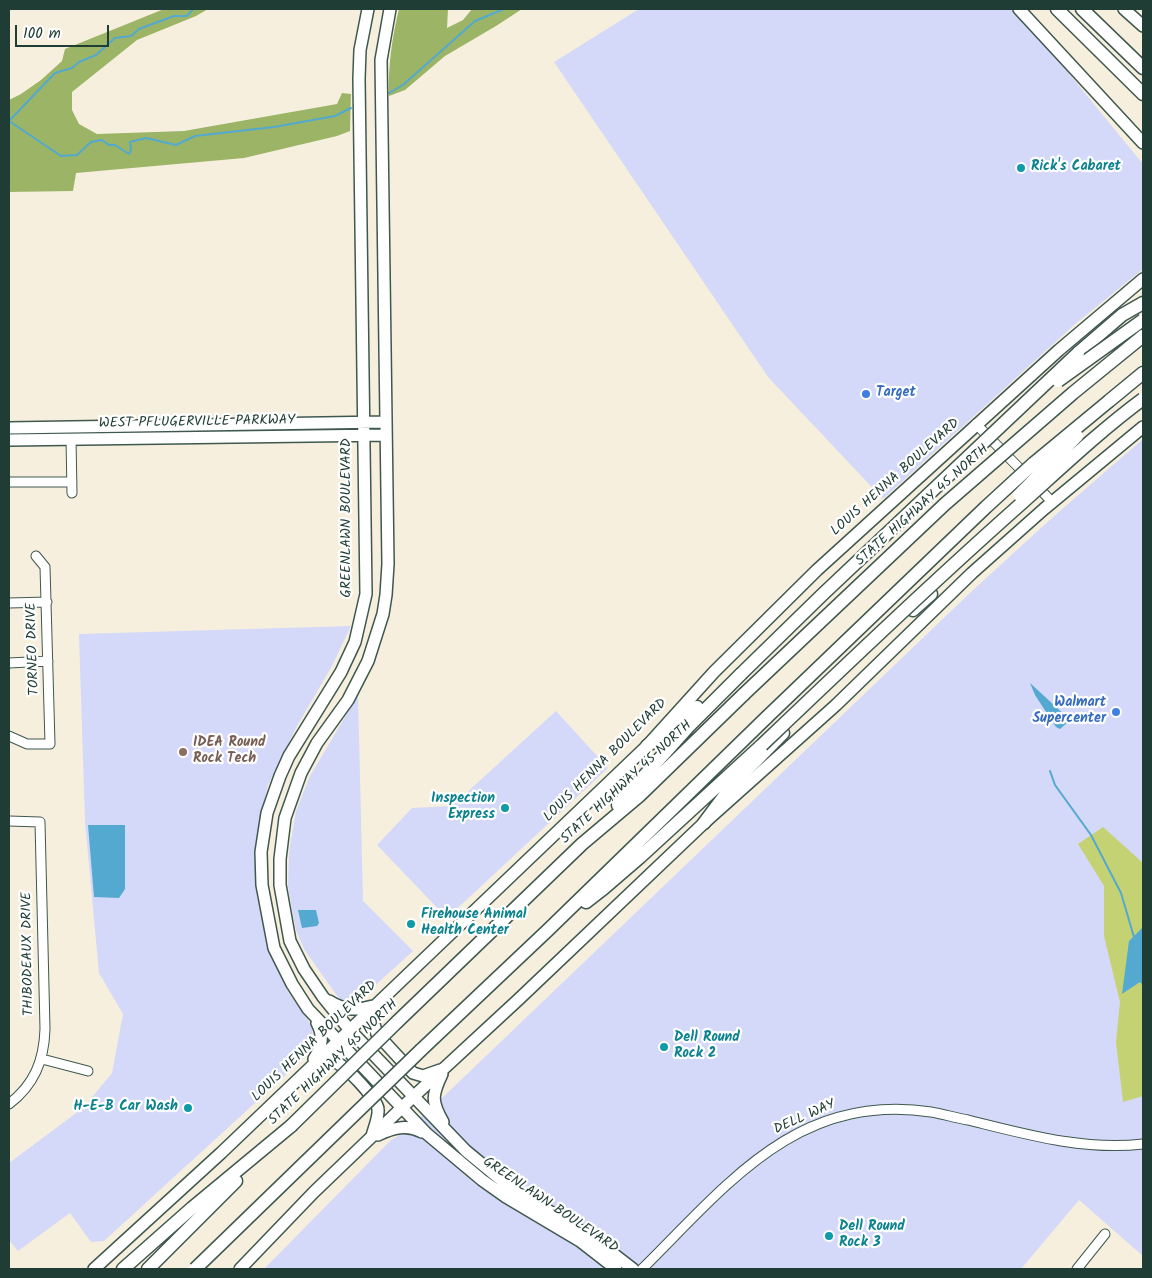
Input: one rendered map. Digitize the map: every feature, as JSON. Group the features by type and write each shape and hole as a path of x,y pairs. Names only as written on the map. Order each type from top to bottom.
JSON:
{"highway":[{"path":"1057,9 1143,94"},
{"path":"1082,9 1143,68"},
{"path":"582,844 689,726 741,674 1072,358 1122,315 1143,303"},
{"path":"648,746 681,722 877,539 1037,397 1143,320"},
{"name":"STATE HIGHWAY 45 NORTH","path":"148,1269 291,1126 582,844 639,796 945,504 1065,399 1143,336"},
{"path":"195,1269 986,507 1034,463 1143,373"},
{"path":"548,930 604,888 762,745 976,544 1094,438 1143,398"},
{"path":"704,823 734,782 830,686 931,594 989,526 1110,401"},
{"path":"127,1265 291,1126"},
{"path":"204,1269 264,1202"}],"main road":[{"name":"GREENLAWN BOULEVARD","path":"368,9 360,50 359,79 362,423 366,594 355,642 342,672 290,756 280,776 267,813 261,852 262,884 274,948 292,984 308,1009 427,1134 482,1180 506,1197 580,1241 616,1269"},
{"name":"GREENLAWN BOULEVARD","path":"390,9 381,60 388,564 386,595 383,614 368,661 348,700 317,743 298,780 285,818 280,859 280,884 290,941 304,969 322,997 349,1030 478,1162 506,1184 598,1242 633,1269"},
{"path":"1019,9 1143,143"},
{"path":"1124,9 1143,26"},
{"name":"LOUIS HENNA BOULEVARD","path":"94,1269 221,1153 648,746 714,672 816,570 1059,350 1143,279"},
{"name":"WEST PFLUGERVILLE PARKWAY","path":"9,428 385,422"},
{"path":"141,426 141,439"},
{"path":"240,1269 314,1192 401,1108 704,823 836,705 972,573 1052,502 1143,427"},
{"name":"WEST PFLUGERVILLE PARKWAY","path":"9,440 385,435"},
{"path":"316,713 332,722"},
{"path":"322,997 338,1007 361,1010 374,1006 374,1024 377,1034 413,1073 423,1076 446,1067"},
{"path":"308,1009 321,1031 322,1042 319,1052 308,1069"},
{"path":"308,1069 323,1063 335,1062 345,1068 374,1100 378,1109 372,1137"},
{"path":"446,1067 434,1090 433,1097 436,1109 450,1134"},
{"path":"372,1137 402,1127 419,1130 427,1134"},
{"path":"482,1180 493,1186 506,1184"}],"street":[{"path":"976,424 1052,502"},
{"path":"71,440 72,493"},
{"path":"9,482 72,482"},
{"name":"TORNEO DRIVE","path":"9,736 27,744 50,744 45,567 36,556"},
{"path":"9,603 47,602"},
{"path":"9,663 48,661"},
{"name":"THIBODEAUX DRIVE","path":"9,821 40,822 45,1029 42,1059 35,1074 22,1092 9,1104"},
{"path":"42,1059 88,1071"},
{"name":"DELL WAY","path":"642,1269 756,1159 793,1134 846,1114 886,1109 931,1112 1042,1138 1091,1145 1118,1146 1143,1144"},
{"path":"1081,1268 1105,1234"}],"shaded area":[{"path":"639,9 1016,9 1143,164 1143,269 1074,325 883,499 768,377 554,62"},
{"path":"1143,439 1143,1256 1079,1200 1021,1269 264,1269 391,1140 441,1099 972,591"},
{"path":"351,626 332,666 297,726 268,785 258,829 257,896 267,941 287,990 312,1026 313,1045 302,1060 104,1241 91,1242 70,1213 18,1251 9,1240 9,1163 83,1108 112,1073 123,1014 99,973 85,822 79,634"},
{"path":"358,695 363,901 413,951 358,1001 346,1003 340,1000 304,949 296,930 288,885 289,852 296,811 310,776"},
{"path":"556,711 608,768 447,918 377,845 412,808 452,806"}],"green space":[{"path":"164,9 208,9 196,16 137,40 72,92 72,110 79,124 97,134 184,131 337,104 342,93 351,94 350,131 337,136 244,158 76,173 73,191 9,192 9,100 41,80 62,61 65,49"},
{"path":"399,9 448,9 447,28 463,20 472,9 522,9 445,56 405,90 389,96 391,52"},
{"path":"1103,827 1143,863 1143,1096 1123,1102 1116,1042 1120,1002 1104,936 1104,886 1078,844"}],"water":[{"path":"1030,683 1068,718 1068,722 1060,729 1056,727 1035,695"},
{"path":"88,825 125,825 125,889 119,898 94,897"},
{"path":"298,910 316,910 319,923 317,926 302,928"},
{"path":"1143,927 1143,986 1140,982 1122,994 1129,941"}],"waterway":[{"path":"9,121 55,73 72,68 79,62 96,55 115,38 131,36 139,29 174,16 187,16 193,9"},
{"path":"389,93 403,85 475,21 504,9"},
{"path":"9,121 61,156 77,155 91,142 102,140 109,145 115,145 129,154 131,150 130,142 146,138 176,145 195,136 274,127 335,116 351,108"},
{"path":"1050,771 1055,785 1091,835 1121,893 1134,937"}],"place":[{"name":"Rick's Cabaret","path":"1021,168"},
{"name":"Target","path":"866,394"},
{"name":"Walmart Supercenter","path":"1116,712"},
{"name":"IDEA Round Rock Tech","path":"183,752"},
{"name":"Inspection Express","path":"505,808"},
{"name":"Firehouse Animal Health Center","path":"411,924"},
{"name":"Dell Round Rock 2","path":"664,1047"},
{"name":"H-E-B Car Wash","path":"188,1108"},
{"name":"Dell Round Rock 3","path":"829,1236"}]}
